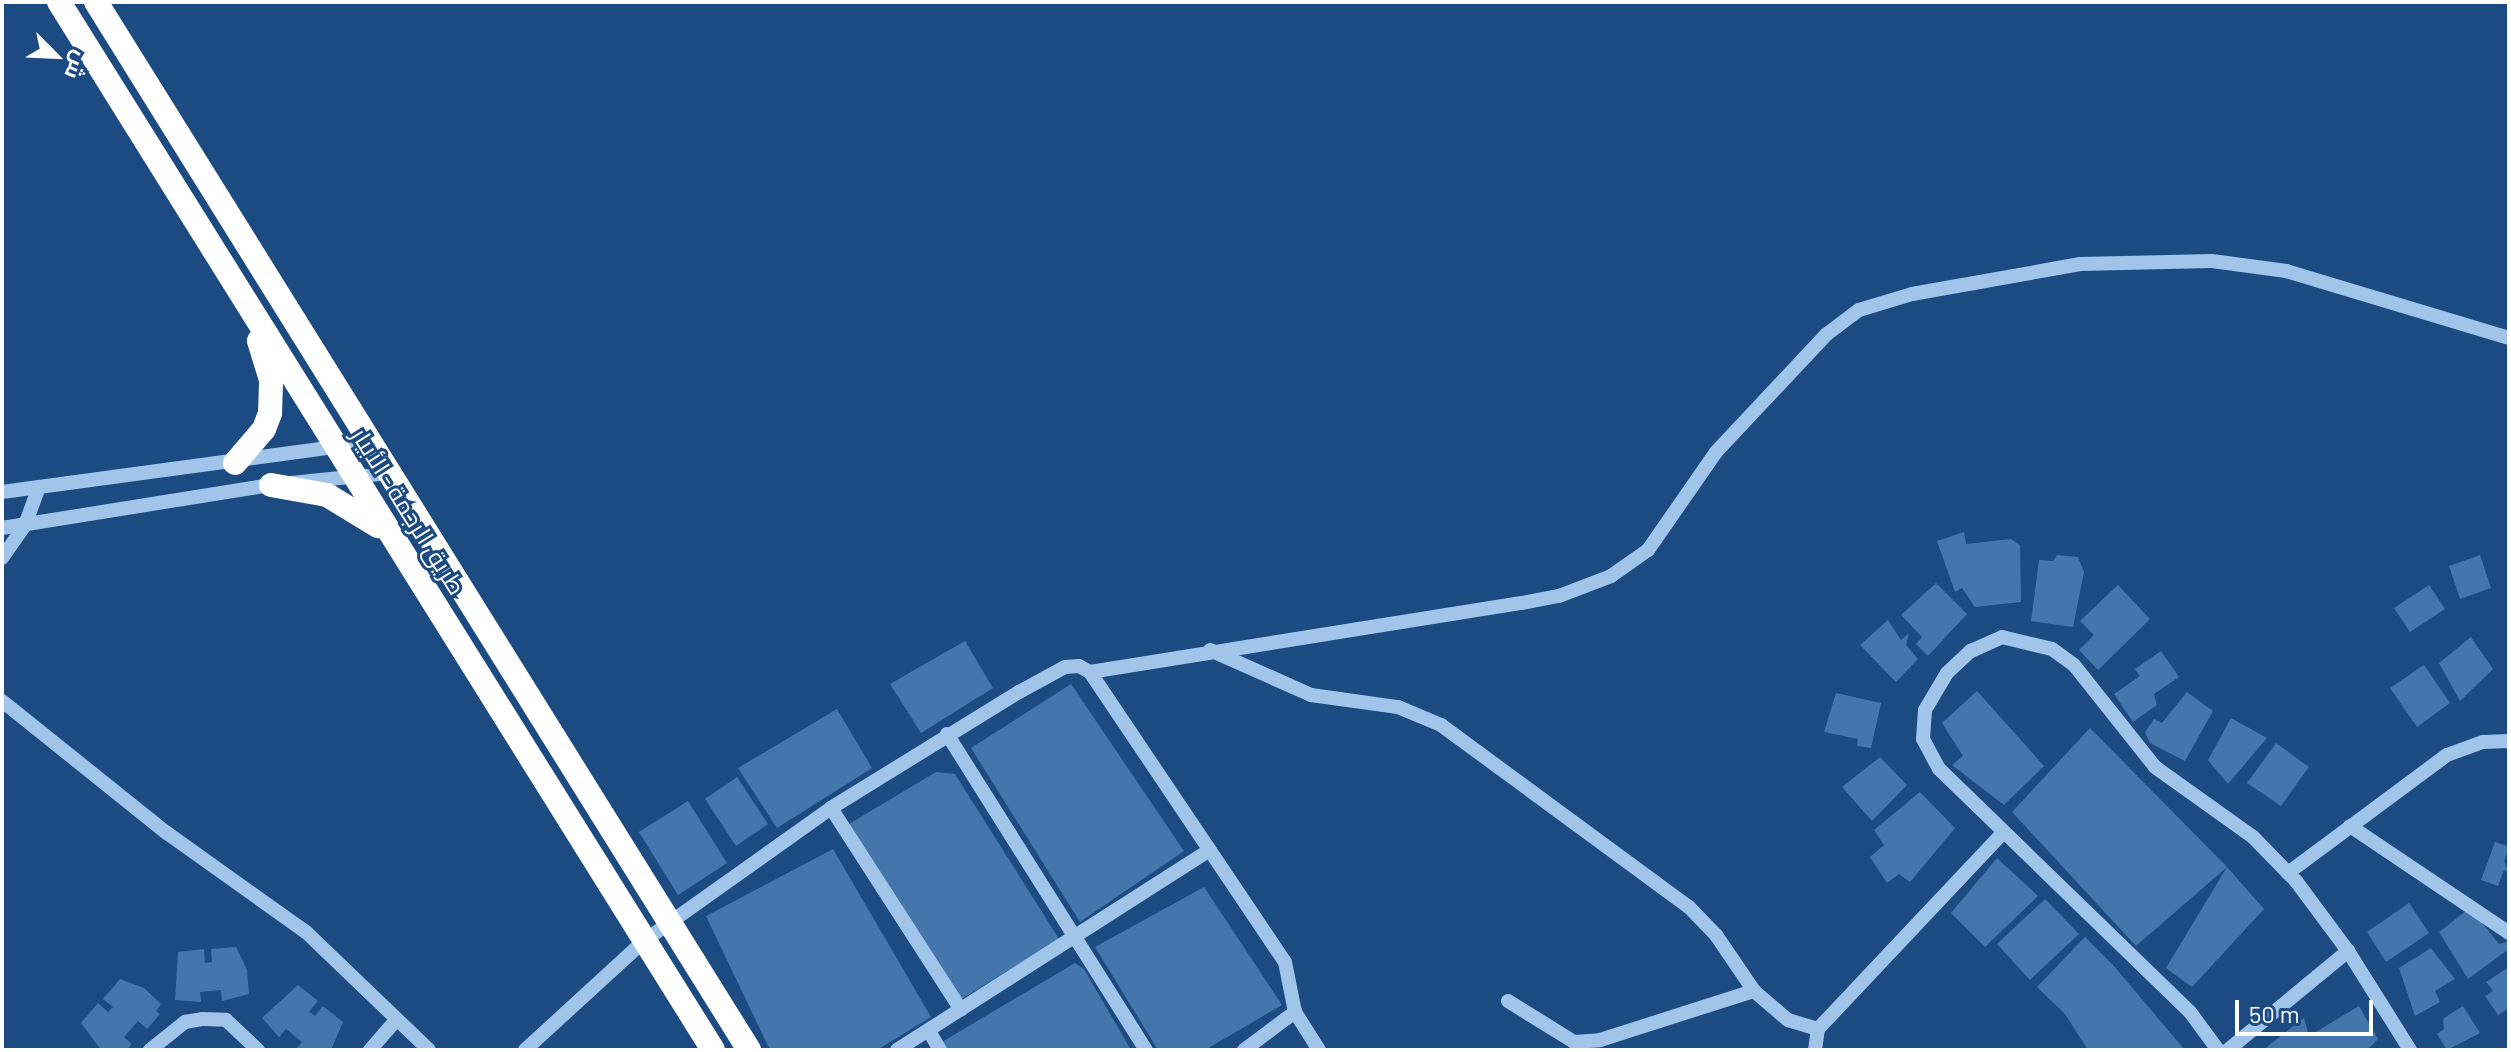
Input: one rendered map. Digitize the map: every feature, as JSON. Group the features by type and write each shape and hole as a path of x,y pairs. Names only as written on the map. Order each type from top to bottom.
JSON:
{"highway":[{"name":"طريق الرجمة - الأبيار","path":"59,2 250,313 713,1050"},
{"name":"طريق الرجمة - الأبيار","path":"96,2 667,923 749,1050"},
{"path":"235,463 264,429 272,395 250,313"},
{"path":"271,485 327,495 353,507 396,545"}],"street":[{"path":"1090,672 1209,650 1522,603 1559,596 1611,576 1648,550 1716,452 1799,360 1859,310 1912,294 2080,264 2212,261 2286,271 2509,338"},
{"path":"2,492 235,463 371,442"},
{"path":"2,528 271,485 389,473"},
{"path":"2,558 25,525 39,487"},
{"path":"2218,1050 2190,1012 2002,834 1939,769 1923,739 1925,710 1947,673 1971,651 2002,637 2052,649 2074,665 2155,767 2253,837 2288,873 2348,951 2410,1050"},
{"path":"1209,650 1311,695 1398,707 1441,725 1689,907 1716,935 1754,991 1788,1020 1818,1029"},
{"path":"525,1050 644,941 831,808 947,734 1065,667 1079,666 1090,672 1285,962 1295,1012 1319,1050"},
{"path":"2,701 167,833 306,932 395,1021 429,1050"},
{"path":"947,734 1146,1050"},
{"path":"2288,873 2447,755 2483,742 2509,741"},
{"path":"831,808 961,1010"},
{"path":"2350,826 2509,933"},
{"path":"1815,1050 1818,1029 2002,834"},
{"path":"897,1050 1076,939 1210,850"},
{"path":"2228,1050 2348,951"},
{"path":"1508,1001 1574,1042 1600,1040 1754,991"},
{"path":"1244,1050 1295,1012"},
{"path":"150,1050 185,1022 202,1019 226,1020 258,1050"},
{"path":"370,1050 395,1021"},
{"path":"929,1031 940,1050"}],"building":[{"path":"1964,532 1966,544 2011,539 2020,545 2021,602 1975,607 1962,588 1955,592 1937,541"},
{"path":"2057,555 2078,557 2084,572 2073,627 2031,621 2039,560 2053,561"},
{"path":"2480,555 2491,588 2460,599 2449,566"},
{"path":"1936,583 1967,614 1928,656 1916,644 1922,637 1901,615"},
{"path":"2118,585 2150,619 2098,670 2079,650 2094,635 2080,621"},
{"path":"2429,585 2445,609 2410,632 2394,608"},
{"path":"1888,620 1901,640 1909,633 1906,645 1918,659 1896,682 1860,645"},
{"path":"2471,637 2493,669 2460,701 2439,663"},
{"path":"965,641 993,688 921,733 890,684"},
{"path":"2161,651 2179,677 2154,694 2157,705 2133,722 2114,694 2140,676 2135,669"},
{"path":"2424,665 2450,703 2417,727 2390,688"},
{"path":"1071,684 1184,851 1080,922 971,748"},
{"path":"1977,691 2044,766 2004,805 1952,765 1963,756 1942,723"},
{"path":"2187,692 2213,711 2185,761 2150,743 2145,732 2154,719 2162,723"},
{"path":"1836,693 1881,703 1871,748 1857,746 1858,739 1824,732"},
{"path":"837,709 872,768 777,828 738,768"},
{"path":"2231,718 2267,738 2228,784 2208,760"},
{"path":"2090,728 2227,867 2136,946 2012,812"},
{"path":"2276,743 2309,767 2281,806 2247,783"},
{"path":"1880,757 1907,785 1872,821 1842,787"},
{"path":"936,772 955,774 1059,939 960,1000 849,824"},
{"path":"737,777 768,824 736,846 705,799"},
{"path":"1920,792 1955,828 1910,882 1899,874 1887,883 1870,857 1884,845 1874,830"},
{"path":"688,801 727,863 678,895 639,832"},
{"path":"2495,842 2509,847 2504,861 2509,872 2504,870 2498,886 2481,880"},
{"path":"833,849 931,1017 877,1050 770,1050 706,916"},
{"path":"1997,858 2038,896 1985,947 1951,913"},
{"path":"2227,867 2264,909 2192,987 2166,968"},
{"path":"1204,887 1282,1005 1205,1050 1158,1050 1095,947"},
{"path":"2045,899 2079,934 2030,980 1997,944"},
{"path":"2409,903 2429,933 2386,962 2367,932"},
{"path":"2470,908 2499,944 2509,941 2509,949 2468,979 2439,932"},
{"path":"2085,937 2113,965 2185,1050 2088,1050 2065,1014 2037,987"},
{"path":"236,947 247,970 249,994 222,1001 221,990 200,992 201,1002 175,1000 178,952 204,949 205,963 212,962 211,949"},
{"path":"2431,948 2455,979 2435,991 2440,1002 2415,1016 2399,968"},
{"path":"1075,963 1084,969 1131,1050 947,1050 942,1042"},
{"path":"2509,967 2509,1008 2498,1015 2485,996 2493,991 2486,982"},
{"path":"120,979 144,988 161,1004 156,1011 160,1014 147,1029 138,1021 124,1037 132,1044 126,1050 101,1050 81,1023 98,1003 108,1012 113,1007 103,999"},
{"path":"298,985 318,1001 309,1012 315,1016 323,1006 343,1022 331,1050 295,1050 302,1042 286,1029 279,1037 262,1018"},
{"path":"2359,1006 2378,1039 2367,1050 2263,1050 2304,1018 2309,1036"},
{"path":"2463,1006 2480,1033 2447,1050 2437,1034 2444,1029 2443,1019"}]}
